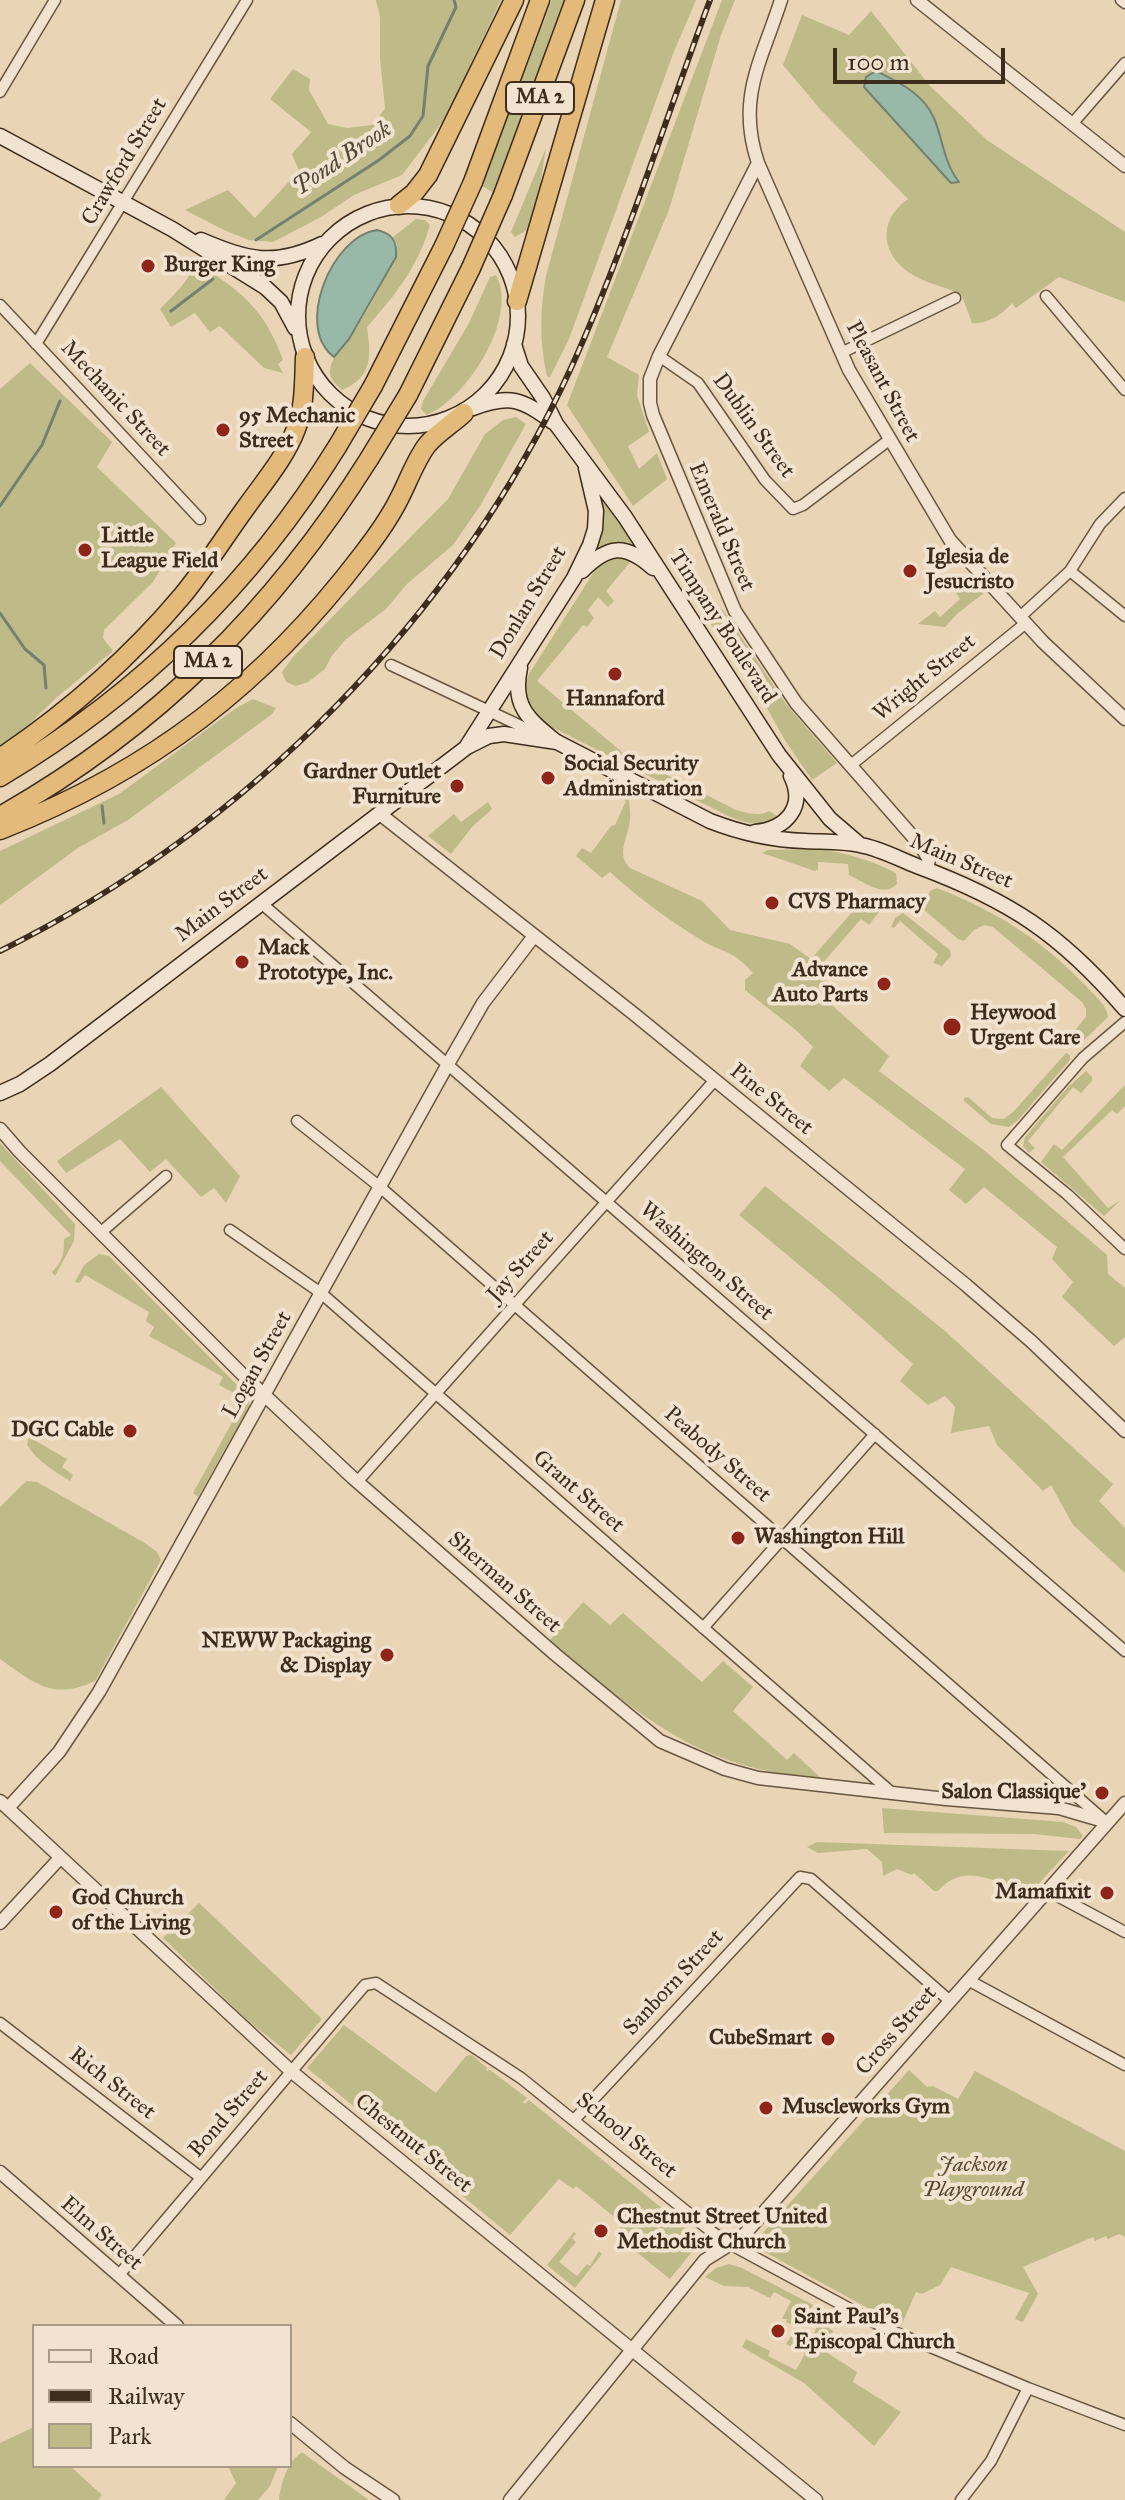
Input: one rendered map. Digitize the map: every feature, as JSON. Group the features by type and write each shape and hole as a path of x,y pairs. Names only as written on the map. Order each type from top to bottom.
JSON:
{"highway":[{"path":"399,205 418,189 428,175 514,0"},
{"name":"MA 2","path":"0,777 56,743 102,709 190,634 259,558 337,447 373,386 444,246 473,182 540,0"},
{"name":"MA 2","path":"0,816 117,740 213,657 281,583 327,523 408,395 471,268 503,195 575,0"},
{"path":"517,301 605,0"},
{"path":"0,758 54,720 102,679 149,632 200,573 271,473 295,432 302,405 305,357"},
{"path":"0,830 67,802 136,764 181,736 237,691 292,638 344,578 389,518 423,451 468,411"}],"main road":[{"path":"0,136 172,229 271,291 285,307 299,335 305,357 319,381 334,397 372,419 415,426 468,411 501,374 514,344 517,301 501,258 478,232 446,213 399,205 355,218 323,244 282,258 251,258 235,254 172,229"},
{"path":"299,335 301,293 323,244"},
{"name":"Timpany Boulevard","path":"514,344 521,366 556,424 585,466 599,480 779,755 830,819 861,845"},
{"name":"Timpany Boulevard","path":"468,411 495,401 513,399 527,403 556,424"},
{"name":"Donlan Street","path":"488,712 574,578 590,545 596,523 595,501 585,466"},
{"path":"574,578 599,555 622,550 643,559 665,579"},
{"path":"525,656 519,675 519,701 532,721 557,742"},
{"name":"Main Street","path":"467,747 488,712"},
{"name":"Main Street","path":"0,1093 43,1070 467,747 489,736 504,734 557,742 710,821 742,832 780,839 861,845 1003,902 1079,960 1125,1009"},
{"path":"742,832 765,831 781,825 795,809 796,785 779,755"}],"street":[{"path":"0,92 55,0"},
{"name":"Crawford Street","path":"36,344 247,0"},
{"name":"Pleasant Street","path":"781,0 749,98 748,122 758,163 841,353 861,393 956,548 1059,658 1125,719"},
{"path":"917,0 1125,166"},
{"path":"1072,124 1125,63"},
{"name":"Emerald Street","path":"758,163 659,356 650,379 650,403 728,598 780,681 921,846 929,860 927,869"},
{"path":"1046,296 1125,390"},
{"path":"841,353 955,298"},
{"name":"Mechanic Street","path":"0,305 200,519"},
{"name":"Dublin Street","path":"659,356 698,383 765,480 793,509 803,505 889,440"},
{"name":"Wright Street","path":"851,765 1023,620 1070,571 1100,524 1125,498"},
{"path":"1070,571 1125,616"},
{"path":"391,665 488,712"},
{"name":"Main Street","path":"488,712 557,742"},
{"name":"Pine Street","path":"380,814 715,1080 966,1285 1032,1342 1125,1431"},
{"name":"Washington Street","path":"261,903 1125,1651"},
{"name":"Logan Street","path":"4,1805 43,1772 89,1708 483,1003 534,936"},
{"path":"1125,1022 1083,1058 1007,1145 1068,1195 1125,1249"},
{"name":"Jay Street","path":"357,1482 715,1080"},
{"name":"Peabody Street","path":"297,1121 380,1187 1107,1822"},
{"name":"Sherman Street","path":"0,1129 100,1233 357,1482 660,1741 725,1769 758,1778 1059,1808 1107,1822"},
{"path":"100,1233 166,1176"},
{"name":"Grant Street","path":"230,1230 321,1293 892,1793"},
{"path":"703,1628 875,1434"},
{"name":"Cross Street","path":"510,2500 705,2260 742,2237 1125,1803"},
{"name":"Chestnut Street","path":"4,1805 292,2072 816,2500"},
{"path":"0,1923 60,1858"},
{"name":"Sanborn Street","path":"574,2120 797,1879 804,1876 950,2001"},
{"path":"1048,1891 1125,1932"},
{"path":"968,1980 1125,2065"},
{"name":"Bond Street","path":"119,2275 365,1985 372,1983"},
{"name":"School Street","path":"372,1983 380,1984 497,2061 730,2244 885,2328 1125,2425"},
{"name":"Rich Street","path":"0,2023 200,2177"},
{"name":"Elm Street","path":"0,2172 175,2324"},
{"path":"961,2500 991,2461 1028,2388"},
{"path":"292,2425 345,2468 393,2500"}],"green space":[{"path":"376,0 501,0 444,120 402,175 354,195 321,217 273,242 249,240 185,210 228,190 255,218 299,171 292,154 311,132 270,99 293,69 310,79 309,90 328,124 347,128 372,125 385,109 380,17"},
{"path":"552,0 565,0 494,193 482,186"},
{"path":"621,0 696,0 673,54 569,339 550,377 544,363 542,338 546,276"},
{"path":"722,0 735,0 721,35 669,210 607,357 639,375 637,395 649,432 628,446 639,469 657,453 667,479 633,506 567,405"},
{"path":"871,11 930,86 987,140 1125,232 1125,302 1059,277 1016,308 1012,303 994,318 972,323 962,296 921,279 904,268 889,250 887,228 898,208 908,199 820,109 783,65 802,15 849,35","holes":["866,77 933,116 949,170 959,182"]},
{"path":"546,148 537,204 527,230 515,237 511,232"},
{"path":"416,219 425,220 430,225 419,254 397,291 367,327 369,356 365,372 360,379 342,390 331,376 333,361 357,328 383,281 397,244 393,237"},
{"path":"195,262 238,292 259,314 276,342 283,360 278,364 283,373 264,368 220,326 210,332 195,313 171,327 160,309 185,281"},
{"path":"496,275 501,293 501,313 485,355 458,392 427,415 421,409 423,401 469,323 490,277"},
{"path":"30,363 112,442 97,467 176,543 153,582 104,630 103,638 113,651 21,732 0,746 0,389"},
{"path":"516,417 526,424 480,506 453,545 407,584 386,609 345,640 325,669 308,682 296,686 286,682 282,672 293,657 448,499 485,434 503,420"},
{"path":"607,498 636,542 632,545 613,544 599,549 595,546 602,501"},
{"path":"609,558 632,560 606,591 614,601 608,607 598,597 588,610 594,618 587,627 583,625 537,681 622,752 736,810 757,814 769,811 777,816 782,811 784,813 772,822 758,824 730,817 532,717 523,688 529,674 597,567"},
{"path":"677,566 696,596 723,610 786,704 837,763 812,780 673,568"},
{"path":"971,579 984,593 945,627 918,624 935,611 940,617 960,599 956,593"},
{"path":"253,699 276,708 128,820 78,848 0,905 0,851 119,794 236,708"},
{"path":"622,791 627,793 630,809 623,851 630,868 702,901 730,930 790,944 811,959 860,903 854,894 876,904 879,912 869,925 861,919 821,965 829,973 824,984 826,1000 889,1056 879,1071 985,1151 1107,1255 1108,1274 1125,1288 1125,1337 1114,1346 1062,1297 1073,1282 1052,1259 1057,1247 984,1187 966,1204 949,1190 965,1169 844,1078 829,1091 800,1066 813,1047 745,990 745,980 753,973 739,960 677,925 610,872 602,878 576,856 582,848 591,853 615,825 626,801 619,796"},
{"path":"488,802 492,809 472,827 451,854 428,836 454,814 461,822"},
{"path":"813,849 845,854 877,864 896,873 897,884 892,888 880,889 849,875 848,864 818,862 815,871 762,853 768,850"},
{"path":"937,888 999,917 1036,941 1097,997 1108,1017 1083,1041 1075,1036 1073,1038 1071,1035 1086,1017 1082,1002 993,927 984,925 964,941 958,939 922,908 930,891"},
{"path":"903,913 950,950 951,956 942,966 933,963 938,954 900,921 894,928 891,927 895,918"},
{"path":"1066,1053 1070,1055 1070,1060 1009,1127 991,1124 964,1101 968,1097 992,1118 1004,1119"},
{"path":"1086,1071 1092,1081 1081,1093 1073,1087 1028,1141 1035,1148 1029,1153 1023,1146 1025,1137"},
{"path":"1125,1085 1125,1106 1117,1114 1112,1110 1063,1157 1108,1208 1121,1200 1104,1216 1041,1162 1054,1144 1062,1150"},
{"path":"161,1087 240,1176 226,1203 214,1188 201,1197 166,1159 150,1172 120,1139 66,1173 57,1161"},
{"path":"0,1143 75,1224 74,1241 55,1276 52,1272 62,1257 64,1239 71,1235 0,1161"},
{"path":"765,1186 945,1331 1113,1484 1099,1501 1125,1528 1125,1573 1073,1525 1051,1485 1043,1491 997,1445 989,1426 951,1433 955,1407 945,1396 928,1405 900,1381 913,1364 739,1215"},
{"path":"99,1254 109,1256 249,1397 249,1407 198,1497 193,1493 245,1399 219,1385 223,1377 149,1336 154,1327 146,1321 149,1312 85,1275 79,1283 75,1282 84,1265"},
{"path":"29,1437 67,1459 62,1467 73,1475 70,1481 36,1456 27,1445"},
{"path":"26,1481 37,1482 145,1543 157,1552 161,1560 95,1681 80,1687 55,1689 44,1686 0,1659 0,1507"},
{"path":"583,1602 610,1625 623,1613 702,1682 723,1661 753,1687 733,1711 787,1760 794,1753 822,1779 740,1764 705,1751 674,1735 613,1693 550,1640"},
{"path":"882,1808 1063,1822 1076,1827 1083,1836 1080,1839 1034,1834 884,1833"},
{"path":"817,1842 1069,1851 1029,1894 970,1875 959,1877 934,1891 914,1873 912,1875 897,1869 883,1876 882,1862 867,1849 818,1853 807,1847"},
{"path":"199,1903 322,2019 291,2055 247,2020 163,1938"},
{"path":"344,2025 436,2093 466,2056 472,2055 487,2068 486,2071 490,2070 527,2098 523,2102 525,2104 529,2100 696,2236 699,2243 670,2279 615,2235 623,2224 576,2186 573,2189 559,2179 510,2235 307,2068"},
{"name":"Jackson Playground","path":"909,2070 927,2087 933,2086 958,2099 975,2071 1125,2151 1125,2237 1119,2234 1095,2241 1093,2237 1023,2267 1038,2294 1023,2322 1015,2319 1029,2293 951,2267 940,2285 922,2294 916,2292 901,2326 752,2245"},
{"path":"574,2232 576,2234 572,2238 576,2242 559,2262 577,2276 587,2264 590,2266 599,2251 602,2254 575,2288 547,2265"},
{"path":"729,2264 813,2305 807,2316 811,2321 804,2318 797,2327 782,2319 791,2301 774,2292 770,2298 748,2287 724,2286 705,2277 716,2268"},
{"path":"814,2307 834,2318 828,2328 833,2331 823,2350 857,2372 853,2382 901,2412 874,2446 804,2383 742,2347 746,2339 770,2351 768,2356 796,2370 805,2354 786,2344 795,2330 812,2339 819,2321 810,2316"},
{"path":"32,2428 32,2468 72,2468 102,2495 98,2500 0,2500 0,2443"},
{"path":"303,2453 369,2500 279,2500 292,2462"},
{"path":"229,2468 277,2468 270,2486 258,2500 224,2500 236,2483"}],"shaded area":[{"path":"876,71 909,89 929,109 950,167 959,182 951,183 864,87 866,77"},
{"path":"377,230 393,239 396,257 349,339 334,357 323,343 318,325 318,305 324,284 346,248 361,236"}],"waterway":[{"name":"Pond Brook","path":"256,240 379,160 410,136 423,116 428,66 456,7 454,0"},
{"name":"Pond Brook","path":"171,311 213,279"},
{"name":"Pond Brook","path":"0,506 42,445 60,401"},
{"name":"Pond Brook","path":"0,613 25,649 44,665 46,688"},
{"name":"Pond Brook","path":"102,806 104,823"}],"railway":[{"path":"0,951 90,901 177,844 258,779 335,708 405,630 468,547 524,460 591,323 710,0"}],"place":[{"name":"Burger King","path":"148,266"},
{"name":"95 Mechanic Street","path":"223,430"},
{"name":"Little League Field","path":"85,550"},
{"name":"Iglesia de Jesucristo","path":"910,571"},
{"name":"Hannaford","path":"615,674"},
{"name":"Social Security Administration","path":"548,778"},
{"name":"Gardner Outlet Furniture","path":"457,786"},
{"name":"CVS Pharmacy","path":"772,903"},
{"name":"Mack Prototype, Inc.","path":"242,962"},
{"name":"Advance Auto Parts","path":"884,984"},
{"name":"Heywood Urgent Care","path":"952,1027"},
{"name":"DGC Cable","path":"130,1431"},
{"name":"Washington Hill","path":"738,1538"},
{"name":"NEWW Packaging & Display","path":"387,1655"},
{"name":"Salon Classique'","path":"1102,1793"},
{"name":"Mamafixit","path":"1107,1893"},
{"name":"God Church of the Living","path":"56,1912"},
{"name":"CubeSmart","path":"828,2039"},
{"name":"Muscleworks Gym","path":"766,2108"},
{"name":"Chestnut Street United Methodist Church","path":"601,2231"},
{"name":"Saint Paul's Episcopal Church","path":"778,2331"}]}
